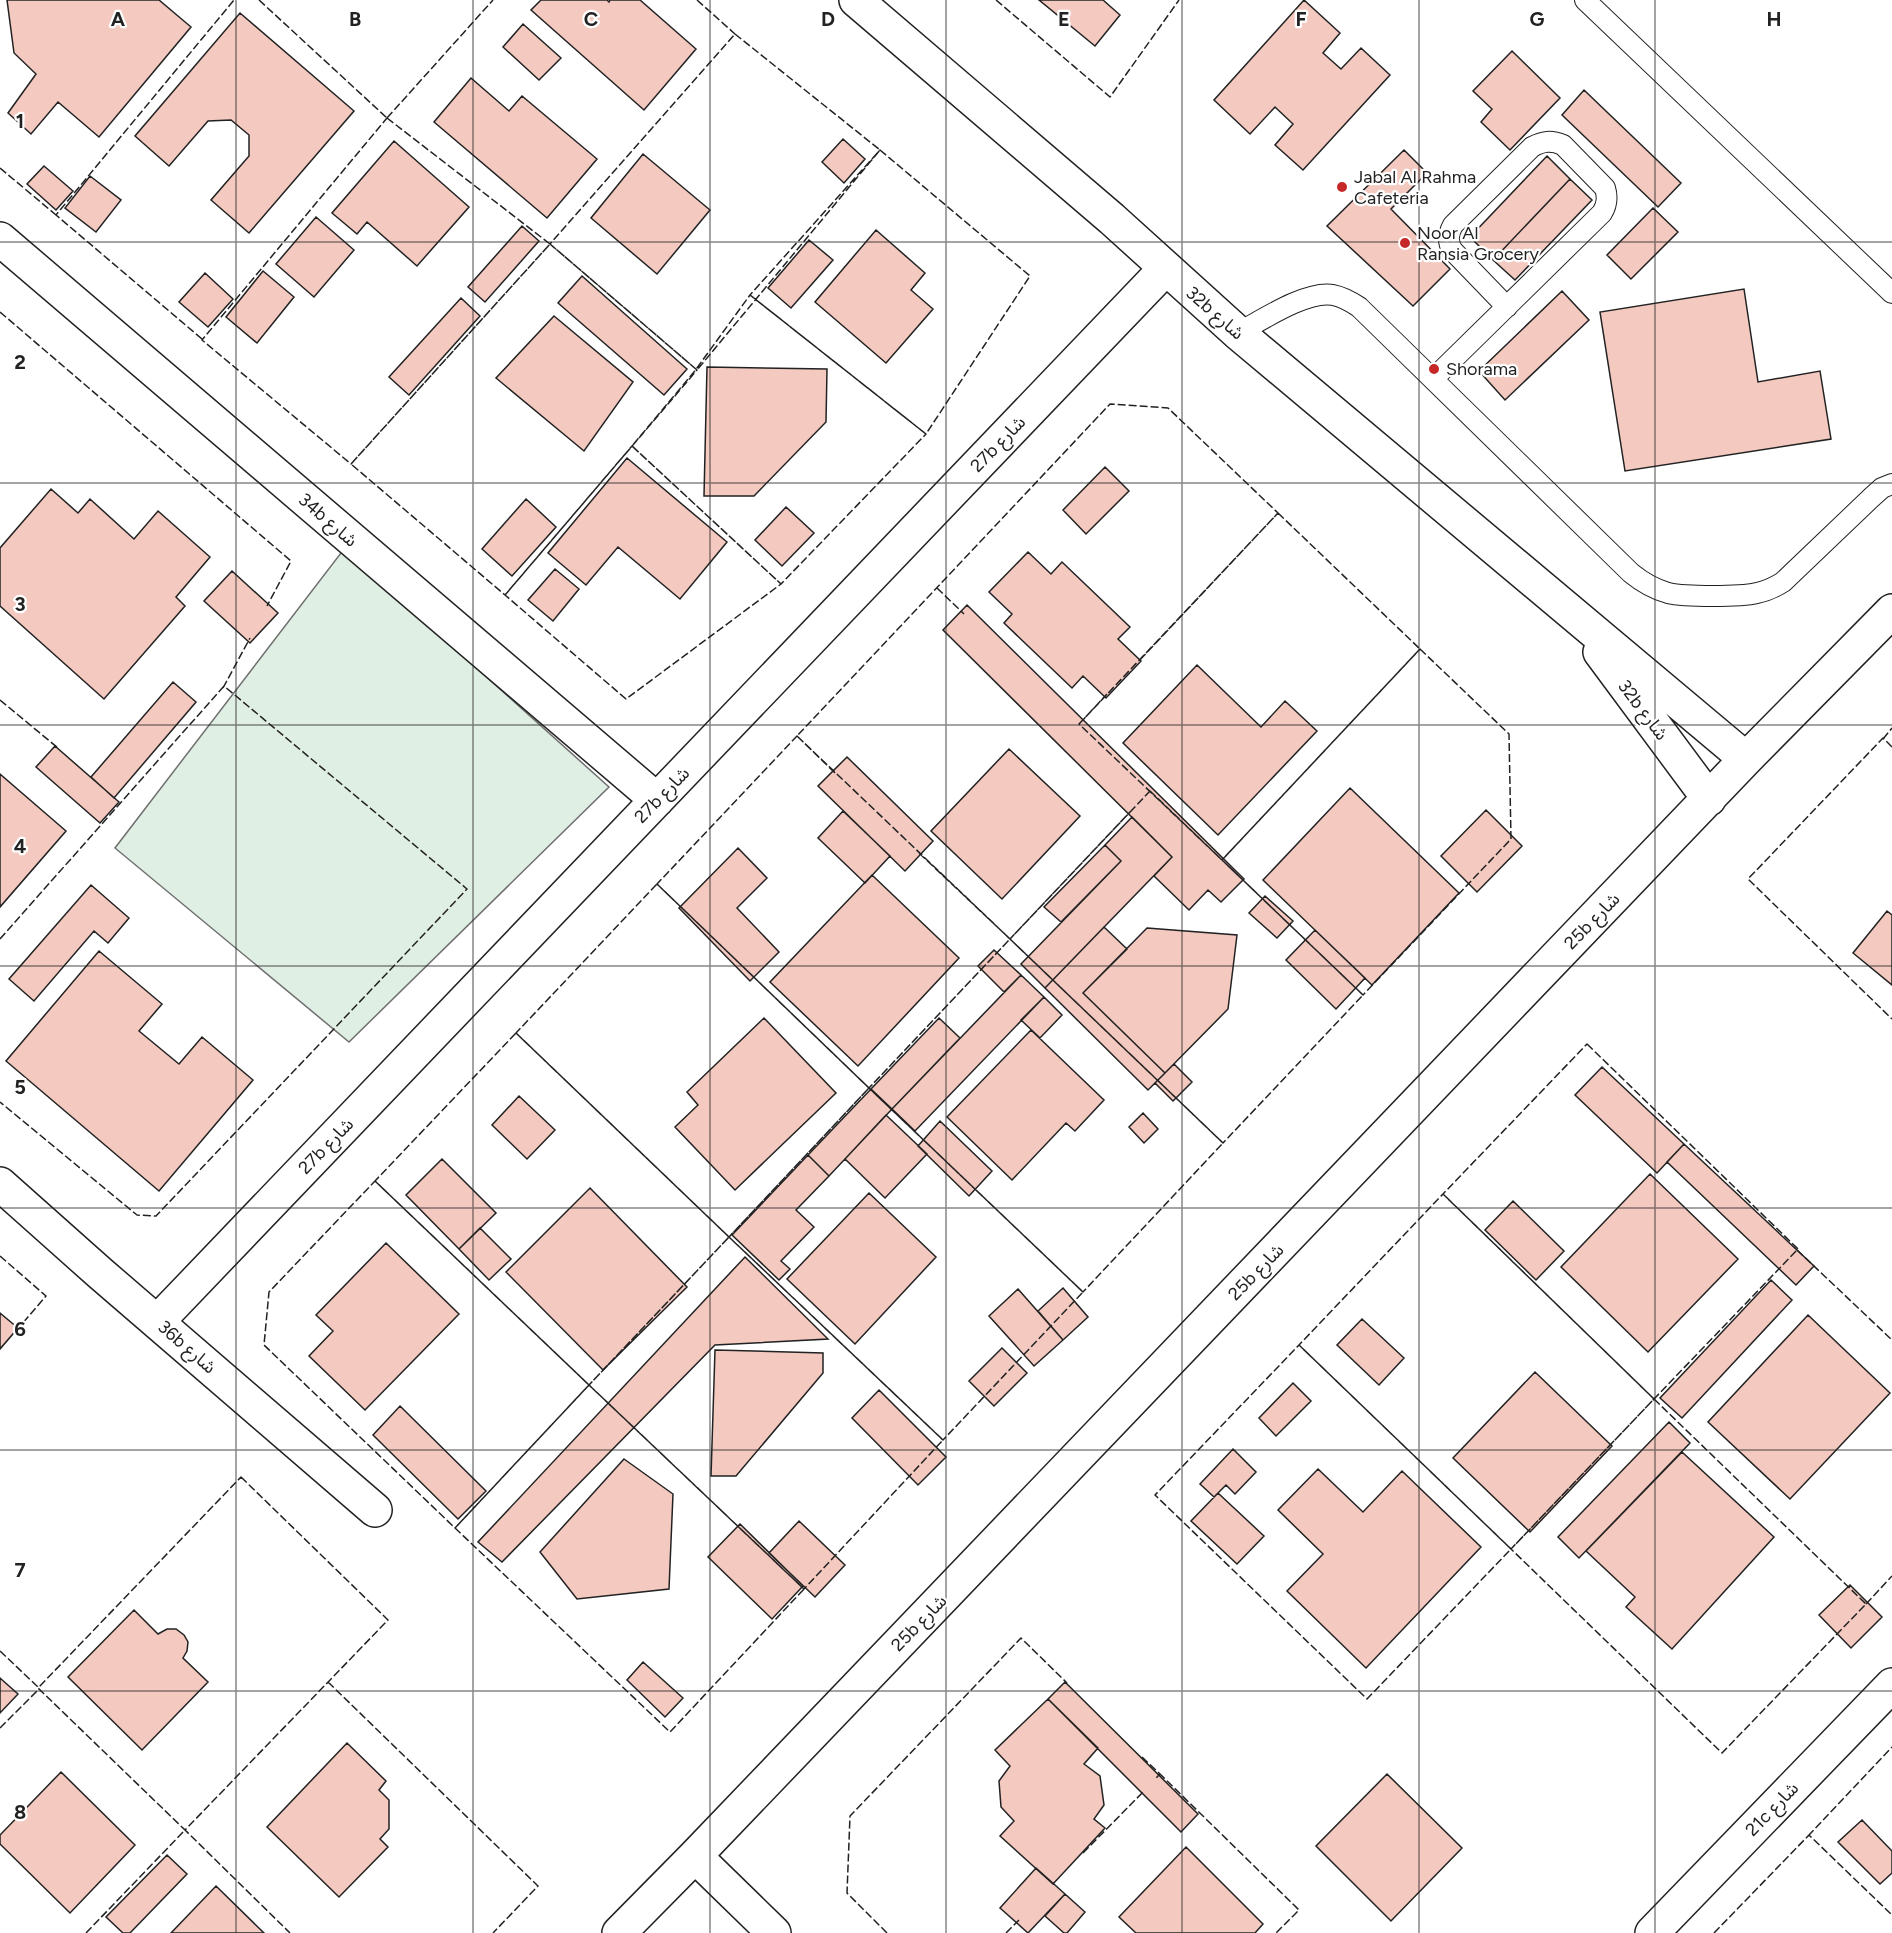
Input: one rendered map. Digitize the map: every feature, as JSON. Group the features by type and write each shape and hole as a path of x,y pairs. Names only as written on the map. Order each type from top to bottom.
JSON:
{"street":[{"name":"32b شارع","path":"856,0 1112,219 1238,333 1746,759"},
{"name":"34b شارع","path":"0,239 657,800"},
{"name":"27b شارع","path":"158,1321 1166,268"},
{"name":"25b شارع","path":"619,1933 1746,759 1892,610"},
{"name":"32b شارع","path":"1579,621 1614,672 1709,799"},
{"name":"36b شارع","path":"0,1184 375,1510"},
{"name":"21c شارع","path":"1653,1933 1892,1685"},
{"path":"695,1856 774,1933"}],"lane":[{"path":"1585,0 1892,293"},
{"path":"1433,379 1507,307 1602,213 1607,202 1605,188 1563,145 1556,141 1547,141 1532,147 1453,225 1450,231 1449,245 1453,251 1507,307"},
{"path":"1238,333 1316,295 1331,294 1346,298 1359,307 1631,573 1655,588 1669,593 1683,595 1754,594 1769,590 1783,582 1882,488 1892,484"}],"green space":[{"path":"344,549 609,787 349,1042 115,848"}],"building":[{"path":"7,0 159,0 191,27 99,137 58,102 31,134 8,113 36,74 14,53"},
{"path":"541,0 607,0 609,2 610,0 640,0 696,49 644,110 531,10"},
{"path":"1039,0 1103,0 1120,15 1095,46"},
{"path":"1304,0 1340,33 1323,53 1341,69 1361,48 1390,75 1303,170 1275,145 1293,124 1275,107 1250,134 1214,100"},
{"path":"240,13 354,111 249,233 211,200 249,156 249,135 231,120 208,121 169,166 135,136"},
{"path":"523,24 561,58 539,80 503,47"},
{"path":"1512,51 1560,98 1510,150 1481,122 1492,109 1473,91"},
{"path":"471,78 509,111 522,96 597,159 547,218 434,122"},
{"path":"1584,90 1681,183 1658,207 1562,115"},
{"path":"843,139 865,159 844,183 822,162"},
{"path":"394,141 469,207 417,266 367,222 357,234 332,213"},
{"path":"1404,150 1427,173 1391,209 1450,269 1413,306 1327,226"},
{"path":"643,154 710,210 657,274 591,218"},
{"path":"1547,156 1570,179 1493,260 1470,237"},
{"path":"44,166 73,191 56,210 27,184"},
{"path":"90,176 121,200 96,232 65,208"},
{"path":"1570,179 1592,200 1515,280 1493,260"},
{"path":"1653,208 1678,232 1631,279 1607,255"},
{"path":"316,217 354,250 314,297 276,264"},
{"path":"522,226 539,241 485,302 468,287"},
{"path":"876,230 925,273 911,290 933,309 886,363 815,302"},
{"path":"809,240 833,260 791,308 768,288"},
{"path":"263,271 294,297 257,343 226,317"},
{"path":"205,273 233,299 208,327 179,302"},
{"path":"582,276 687,369 664,395 558,303"},
{"path":"1744,289 1758,382 1820,371 1831,439 1625,471 1600,312"},
{"path":"1562,291 1589,320 1505,400 1479,371"},
{"path":"461,298 480,316 409,395 389,377"},
{"path":"554,316 633,382 584,451 496,378"},
{"path":"707,367 827,369 826,422 754,496 704,496"},
{"path":"627,458 727,542 680,599 618,547 586,585 548,553"},
{"path":"1105,467 1129,491 1086,534 1063,510"},
{"path":"51,489 78,513 90,499 134,539 158,511 210,557 176,597 185,606 104,699 0,606 0,548"},
{"path":"526,499 556,527 512,576 482,549"},
{"path":"786,507 814,533 782,566 755,540"},
{"path":"1028,552 1051,574 1062,562 1130,627 1118,639 1141,661 1106,698 1083,676 1072,688 1004,623 1012,614 989,592"},
{"path":"555,569 579,589 553,621 528,600"},
{"path":"232,571 278,613 250,643 204,601"},
{"path":"967,605 1244,879 1221,902 1208,890 1189,910 1154,876 1172,857 943,630"},
{"path":"1197,665 1261,727 1285,701 1317,731 1218,835 1123,743"},
{"path":"173,682 196,702 114,798 91,777"},
{"path":"55,746 119,802 100,823 36,767"},
{"path":"1009,749 1080,816 1002,899 931,831"},
{"path":"847,757 933,841 905,871 818,786"},
{"path":"0,774 66,831 0,907"},
{"path":"1350,788 1459,893 1372,985 1263,880"},
{"path":"1486,810 1522,846 1477,892 1441,856"},
{"path":"843,811 890,856 865,883 818,838"},
{"path":"1132,817 1172,857 1045,988 1021,964 1121,861 1105,845"},
{"path":"1105,845 1121,861 1061,922 1044,907"},
{"path":"738,848 767,878 737,908 779,952 750,981 679,908"},
{"path":"872,875 959,958 858,1066 770,982"},
{"path":"91,885 129,918 108,943 94,931 34,1001 9,979"},
{"path":"1265,896 1293,921 1277,938 1249,913"},
{"path":"1887,911 1892,915 1892,985 1853,953"},
{"path":"1104,927 1127,949 1083,993 1165,1073 1148,1090 1045,988"},
{"path":"1147,928 1237,935 1228,1009 1165,1073 1083,993"},
{"path":"1315,930 1365,978 1336,1009 1286,960"},
{"path":"994,950 1021,975 1004,992 978,966"},
{"path":"99,951 162,1004 139,1031 179,1064 202,1037 253,1080 159,1191 6,1061"},
{"path":"1021,975 1044,997 915,1131 892,1109"},
{"path":"1044,997 1062,1015 1040,1038 1021,1020"},
{"path":"764,1018 836,1093 735,1190 675,1127 698,1105 687,1092"},
{"path":"939,1018 960,1038 892,1109 871,1089"},
{"path":"1031,1030 1104,1100 1075,1131 1066,1123 1012,1180 947,1117"},
{"path":"1174,1064 1192,1082 1173,1101 1155,1083"},
{"path":"1602,1067 1684,1144 1657,1173 1575,1095"},
{"path":"871,1089 892,1109 829,1176 808,1155"},
{"path":"519,1096 555,1130 527,1159 492,1125"},
{"path":"1143,1113 1158,1129 1144,1143 1129,1127"},
{"path":"886,1115 927,1154 885,1198 845,1159"},
{"path":"940,1121 992,1171 969,1196 918,1146"},
{"path":"1684,1144 1814,1266 1796,1285 1667,1162"},
{"path":"808,1155 829,1176 796,1210 814,1227 781,1261 790,1269 779,1280 732,1235"},
{"path":"442,1159 496,1213 459,1249 406,1195"},
{"path":"1650,1174 1738,1259 1648,1352 1561,1267"},
{"path":"590,1188 687,1287 603,1370 506,1272"},
{"path":"869,1193 936,1257 855,1344 787,1279"},
{"path":"1513,1201 1564,1251 1536,1280 1485,1230"},
{"path":"480,1228 511,1259 489,1280 459,1249"},
{"path":"386,1243 459,1314 365,1410 309,1356 333,1331 316,1315"},
{"path":"745,1257 828,1339 715,1345 502,1562 478,1542"},
{"path":"1771,1280 1792,1300 1682,1418 1660,1398"},
{"path":"1063,1288 1088,1317 1063,1340 1038,1311"},
{"path":"1018,1289 1063,1340 1034,1366 989,1316"},
{"path":"0,1313 18,1328 0,1349"},
{"path":"1808,1315 1890,1393 1790,1499 1708,1422"},
{"path":"1362,1319 1404,1358 1379,1385 1337,1345"},
{"path":"1002,1348 1027,1373 994,1406 969,1381"},
{"path":"715,1350 823,1353 823,1373 736,1476 711,1476"},
{"path":"1535,1372 1612,1446 1530,1532 1453,1458"},
{"path":"1293,1383 1311,1401 1276,1436 1259,1418"},
{"path":"879,1390 946,1457 918,1485 852,1418"},
{"path":"400,1406 486,1491 458,1519 373,1435"},
{"path":"1669,1422 1690,1443 1579,1558 1558,1537"},
{"path":"1233,1449 1256,1472 1235,1494 1226,1485 1214,1497 1200,1484"},
{"path":"1682,1452 1774,1537 1672,1649 1626,1607 1635,1597 1586,1551"},
{"path":"624,1459 673,1494 669,1589 577,1599 540,1552"},
{"path":"1318,1469 1363,1512 1402,1471 1481,1547 1366,1668 1287,1591 1323,1554 1278,1510"},
{"path":"1218,1493 1264,1536 1237,1564 1191,1521"},
{"path":"799,1521 845,1565 815,1597 769,1553"},
{"path":"740,1524 803,1586 772,1619 708,1557"},
{"path":"1850,1585 1882,1617 1851,1648 1819,1615"},
{"path":"134,1610 158,1634 167,1629 176,1629 184,1635 188,1642 183,1658 208,1682 142,1750 68,1677"},
{"path":"643,1662 683,1698 665,1717 627,1680"},
{"path":"0,1678 18,1694 0,1713"},
{"path":"1065,1682 1198,1814 1181,1832 1048,1699"},
{"path":"1048,1699 1098,1748 1084,1764 1100,1776 1104,1805 1094,1819 1105,1828 1053,1884 1000,1836 1014,1821 1001,1807 999,1781 1010,1766 995,1750"},
{"path":"347,1743 386,1781 379,1790 389,1800 389,1829 380,1839 388,1847 339,1897 267,1827"},
{"path":"61,1772 135,1845 70,1913 0,1844 0,1835"},
{"path":"1387,1774 1462,1848 1391,1921 1316,1846"},
{"path":"1862,1820 1892,1851 1892,1873 1880,1884 1838,1842"},
{"path":"1186,1847 1263,1924 1255,1933 1136,1933 1119,1917"},
{"path":"167,1855 187,1874 130,1933 123,1933 106,1917"},
{"path":"1036,1868 1065,1894 1028,1933 1000,1908"},
{"path":"216,1886 264,1933 171,1933"},
{"path":"1065,1894 1085,1912 1067,1933 1064,1933 1045,1916"}],"fence":[{"path":"202,339 56,215 234,0"},
{"path":"259,0 387,118"},
{"path":"387,118 493,0"},
{"path":"697,0 735,34"},
{"path":"996,0 1110,97 1179,0"},
{"path":"735,34 880,150 697,370 550,244 735,34"},
{"path":"387,118 550,244 351,464 202,340 387,118"},
{"path":"880,150 1030,276 926,434 750,295 880,150"},
{"path":"0,168 56,215 58,213"},
{"path":"550,244 697,370 505,595 351,464 550,244"},
{"path":"750,295 926,434 781,584 632,446 694,372 750,295"},
{"path":"0,312 291,561 267,606"},
{"path":"835,773 797,736 1110,404 1168,408 1278,513 1138,662"},
{"path":"632,446 781,584 626,699 505,595 632,446"},
{"path":"1278,513 1420,649 1222,860 1079,724 1278,513"},
{"path":"937,588 963,613"},
{"path":"937,588 964,614"},
{"path":"223,688 250,638"},
{"path":"1420,649 1509,734 1511,839 1363,995 1222,860 1420,649"},
{"path":"0,939 224,686 467,889 156,1216 137,1215 0,1102"},
{"path":"1080,723 1107,694"},
{"path":"0,700 58,748"},
{"path":"1883,739 1892,728"},
{"path":"797,736 1010,939 869,1088 657,884 797,736"},
{"path":"1892,747 1883,738 1748,879 1892,1019"},
{"path":"1150,791 1363,995 1223,1143 1010,939 1150,791"},
{"path":"919,853 1010,939 1130,812"},
{"path":"657,884 869,1088 729,1237 516,1033 657,884"},
{"path":"1010,939 1223,1143 1083,1292 869,1088 1010,939"},
{"path":"516,1033 729,1237 589,1385 375,1181 516,1033"},
{"path":"1587,1044 1798,1249 1654,1399 1443,1194 1587,1044"},
{"path":"869,1088 1083,1292 943,1440 729,1237 869,1088"},
{"path":"375,1181 589,1385 455,1528 264,1345 269,1292 375,1181"},
{"path":"1443,1194 1654,1399 1511,1549 1299,1345 1443,1194"},
{"path":"729,1237 943,1440 804,1589 589,1385 729,1237"},
{"path":"1797,1250 1892,1340"},
{"path":"0,1256 46,1296 16,1331"},
{"path":"1299,1345 1511,1549 1367,1699 1155,1495 1299,1345"},
{"path":"589,1385 804,1589 670,1732 455,1528 589,1385"},
{"path":"1654,1399 1866,1604 1722,1753 1511,1549 1654,1399"},
{"path":"241,1477 388,1620 185,1830 38,1688 241,1477"},
{"path":"1866,1604 1892,1576"},
{"path":"887,1933 847,1893 850,1816 1021,1638 1067,1683"},
{"path":"0,1651 39,1688"},
{"path":"328,1682 538,1886 493,1933"},
{"path":"0,1728 39,1689"},
{"path":"1810,1836 1892,1747"},
{"path":"1142,1757 1160,1774 1156,1778"},
{"path":"1159,1775 1299,1910 1276,1933"},
{"path":"1083,1853 1144,1791"},
{"path":"183,1828 290,1933"},
{"path":"86,1933 186,1829"},
{"path":"1714,1933 1809,1835 1892,1915"},
{"path":"1006,1933 1019,1920"}],"place":[{"name":"Jabal Al Rahma Cafeteria","path":"1342,187"},
{"name":"Noor Al Ransia Grocery","path":"1405,243"},
{"name":"Shorama","path":"1434,369"}]}
